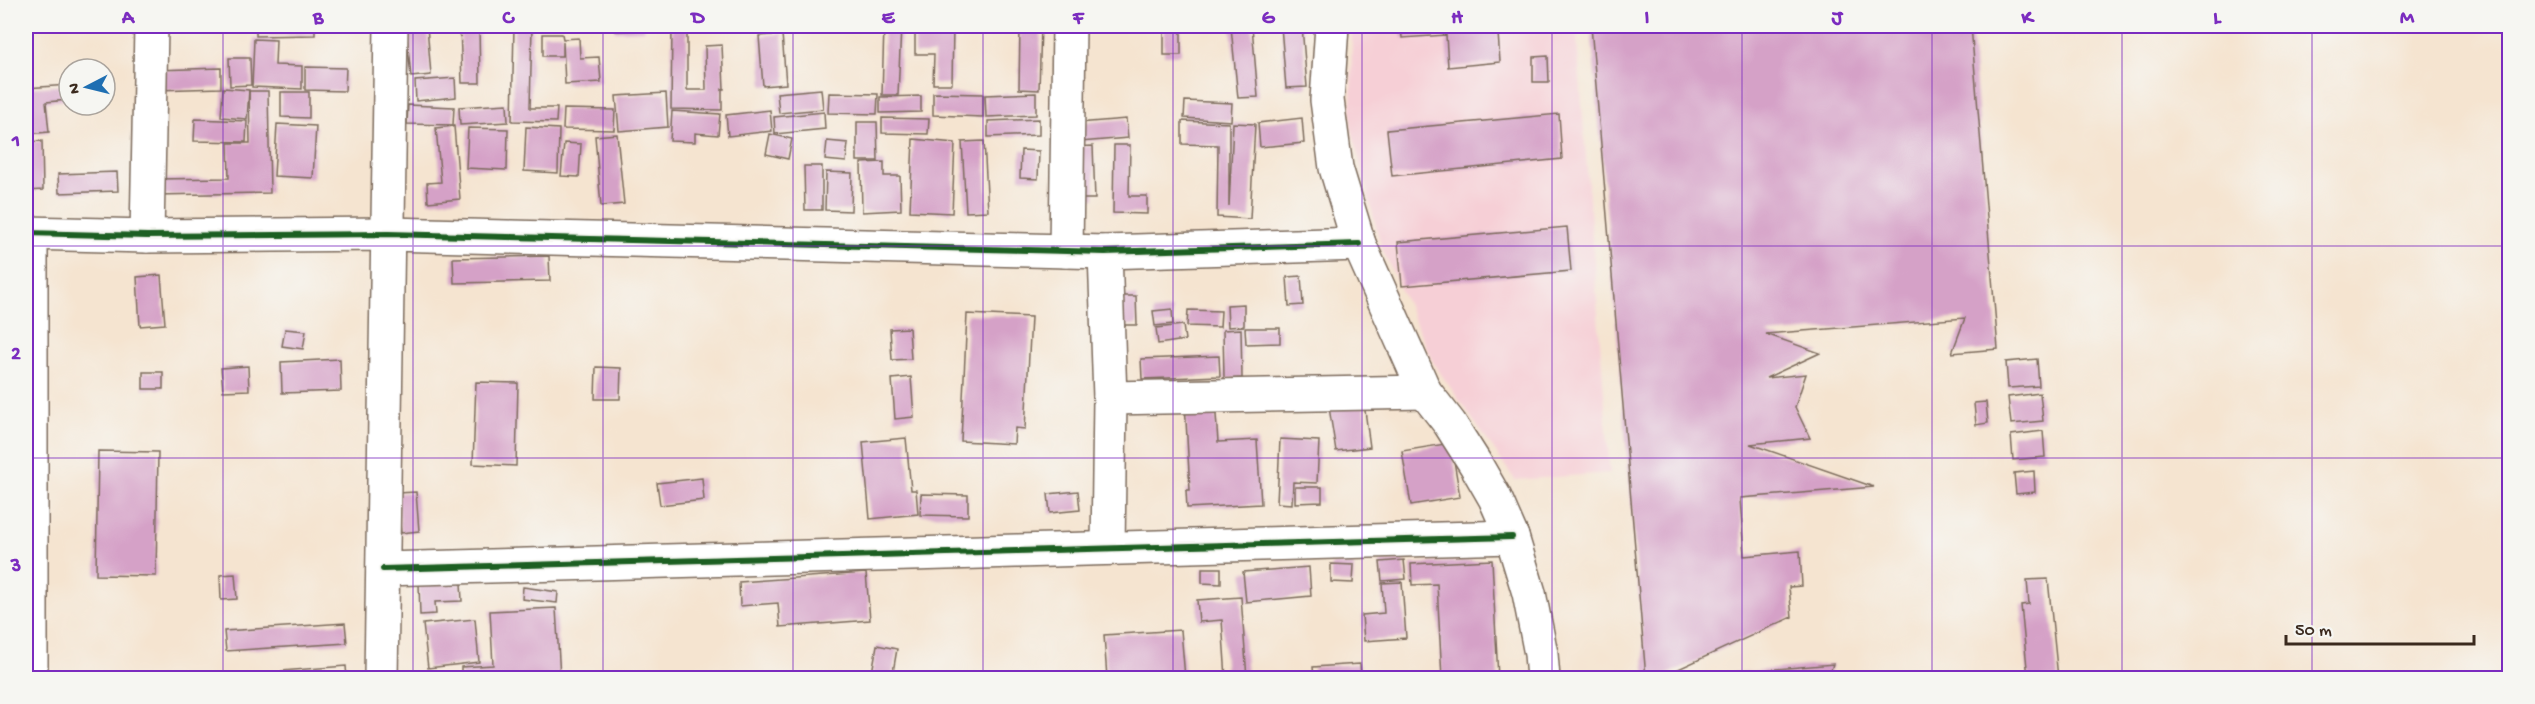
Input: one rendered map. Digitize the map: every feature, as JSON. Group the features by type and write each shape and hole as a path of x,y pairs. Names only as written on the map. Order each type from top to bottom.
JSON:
{"street":[{"path":"147,237 151,26"},
{"path":"381,678 391,26"},
{"path":"1066,251 1069,26"},
{"path":"1332,26 1327,100 1336,168 1359,244 1425,392 1450,424 1476,465 1495,498 1512,537 1529,593 1541,654 1542,678"},
{"path":"31,678 28,233 147,237 388,234 1105,252 1359,244"},
{"path":"1105,252 1110,398 1108,548"},
{"path":"1110,398 1425,392"},
{"path":"383,569 1512,537"}],"shaded area":[{"path":"1352,26 1576,26 1610,473 1515,480 1434,364 1381,246 1351,126"}],"building":[{"path":"256,26 315,26 315,35 256,36"},
{"path":"406,26 427,26 431,75 411,77"},
{"path":"460,26 479,26 480,83 462,83"},
{"path":"514,26 532,26 530,108 557,108 556,122 512,121"},
{"path":"615,26 644,26 644,30 615,31"},
{"path":"672,26 687,26 687,90 706,90 705,46 722,45 724,89 722,89 722,110 671,109"},
{"path":"884,26 901,26 898,95 882,95"},
{"path":"915,26 953,26 952,84 933,84 934,54 915,54"},
{"path":"1020,26 1041,26 1039,90 1019,89"},
{"path":"1164,26 1181,26 1181,55 1164,55"},
{"path":"1252,26 1258,97 1238,98 1231,27"},
{"path":"1281,26 1302,26 1307,87 1286,88"},
{"path":"1401,26 1545,26 1545,29 1498,33 1500,62 1448,67 1446,35 1402,38"},
{"path":"1591,26 1971,26 1998,349 1952,353 1965,318 1766,334 1820,353 1766,378 1806,374 1795,407 1810,438 1750,444 1874,487 1740,498 1744,556 1800,551 1802,586 1789,587 1792,617 1659,678 1646,678"},
{"path":"543,34 562,34 563,39 579,38 580,58 599,57 601,82 565,84 563,42 563,56 543,56"},
{"path":"782,34 786,84 763,86 759,36"},
{"path":"254,39 276,40 275,65 302,66 302,89 252,87"},
{"path":"1548,56 1549,82 1533,82 1533,57"},
{"path":"229,58 250,58 251,85 230,86"},
{"path":"305,67 346,68 345,91 305,90"},
{"path":"221,68 221,88 156,90 156,70"},
{"path":"455,78 456,97 416,101 415,81"},
{"path":"57,86 57,101 46,102 49,132 26,134 26,88"},
{"path":"223,88 249,90 247,119 221,117"},
{"path":"821,89 823,109 779,113 777,93"},
{"path":"249,91 268,91 270,193 155,195 155,179 229,178 228,143 250,143"},
{"path":"281,92 309,92 309,118 281,117"},
{"path":"666,93 668,127 619,131 616,96"},
{"path":"829,93 878,94 877,114 828,113"},
{"path":"933,93 983,94 983,117 933,115"},
{"path":"1036,93 1036,115 986,117 985,95"},
{"path":"921,96 921,112 880,113 880,97"},
{"path":"1185,101 1232,103 1231,121 1184,118"},
{"path":"507,104 508,122 460,125 459,107"},
{"path":"408,105 454,107 453,125 407,124"},
{"path":"564,109 615,110 614,130 563,129"},
{"path":"770,110 772,131 728,136 726,115"},
{"path":"672,111 720,114 718,135 695,133 695,142 670,141"},
{"path":"824,112 825,129 775,134 774,117"},
{"path":"1559,114 1562,159 1392,176 1387,130"},
{"path":"882,118 929,119 928,134 882,133"},
{"path":"1302,118 1304,143 1260,147 1258,123"},
{"path":"195,119 247,121 246,142 194,141"},
{"path":"1039,119 1039,135 988,137 988,121"},
{"path":"1126,119 1128,138 1080,142 1078,123"},
{"path":"1182,121 1229,123 1229,206 1233,123 1255,124 1250,219 1217,217 1218,145 1182,144"},
{"path":"857,122 877,122 878,161 857,161"},
{"path":"277,124 316,126 313,178 274,176"},
{"path":"454,126 460,199 428,202 427,183 441,182 436,128"},
{"path":"526,127 559,129 558,173 524,171"},
{"path":"468,128 508,129 507,170 466,168"},
{"path":"617,134 624,204 601,206 595,136"},
{"path":"770,134 792,139 788,159 766,154"},
{"path":"913,139 955,143 952,213 910,211"},
{"path":"42,141 43,190 26,191 26,142"},
{"path":"827,141 848,143 846,162 825,160"},
{"path":"984,141 988,211 966,212 962,142"},
{"path":"564,143 581,144 579,177 561,176"},
{"path":"1114,145 1130,145 1129,196 1147,196 1147,214 1113,213"},
{"path":"1093,146 1095,199 1076,199 1073,147"},
{"path":"1021,150 1039,151 1038,179 1020,178"},
{"path":"884,162 884,176 900,176 901,210 862,212 861,163"},
{"path":"804,166 822,166 822,210 805,210"},
{"path":"117,172 118,191 59,193 58,174"},
{"path":"826,172 852,173 851,211 825,210"},
{"path":"1567,227 1571,271 1402,286 1398,242"},
{"path":"549,256 550,281 454,283 453,258"},
{"path":"161,275 165,324 140,326 137,277"},
{"path":"1301,276 1303,305 1289,306 1287,277"},
{"path":"1119,296 1136,296 1137,325 1120,325"},
{"path":"1244,304 1244,326 1228,327 1227,305"},
{"path":"1172,309 1173,324 1155,326 1153,311"},
{"path":"1188,310 1221,311 1220,327 1187,326"},
{"path":"967,314 1031,317 1025,429 1015,428 1014,444 961,441"},
{"path":"1183,325 1185,340 1158,344 1156,328"},
{"path":"909,328 911,359 892,360 890,329"},
{"path":"1245,328 1280,328 1280,343 1246,344"},
{"path":"285,329 306,331 303,349 282,346"},
{"path":"1241,329 1242,378 1224,379 1223,330"},
{"path":"1219,356 1220,376 1142,379 1141,359"},
{"path":"340,359 341,391 282,393 281,362"},
{"path":"2037,359 2039,386 2008,388 2006,362"},
{"path":"248,366 249,390 223,391 221,368"},
{"path":"596,367 621,368 620,399 595,399"},
{"path":"143,372 163,372 163,389 143,389"},
{"path":"911,377 914,417 895,419 892,379"},
{"path":"476,382 518,383 516,466 473,464"},
{"path":"2040,393 2043,421 2011,424 2008,397"},
{"path":"1363,396 1370,447 1336,451 1328,401"},
{"path":"1215,401 1218,442 1257,440 1261,504 1187,508 1186,490 1190,490 1185,403"},
{"path":"1986,402 1988,423 1976,425 1974,403"},
{"path":"2043,431 2045,457 2013,460 2011,435"},
{"path":"906,438 911,490 916,490 918,514 870,519 863,442"},
{"path":"1280,439 1319,441 1317,483 1293,482 1292,504 1277,503"},
{"path":"1451,443 1460,497 1411,505 1402,451"},
{"path":"98,451 158,452 156,576 96,575"},
{"path":"2034,471 2035,492 2016,494 2014,473"},
{"path":"702,478 704,500 660,505 657,483"},
{"path":"1295,487 1322,487 1322,502 1295,503"},
{"path":"1078,491 1080,510 1050,513 1048,494"},
{"path":"416,492 419,531 401,533 397,493"},
{"path":"921,494 968,495 968,516 920,515"},
{"path":"1404,560 1406,579 1382,581 1380,562"},
{"path":"1492,560 1498,678 1442,678 1437,584 1412,585 1411,564"},
{"path":"1331,564 1354,565 1353,583 1331,582"},
{"path":"1309,567 1311,596 1246,602 1243,572"},
{"path":"1202,568 1221,568 1221,584 1202,583"},
{"path":"866,573 870,620 780,627 778,603 740,606 739,582"},
{"path":"235,574 237,599 221,600 220,575"},
{"path":"2048,579 2058,678 2028,678 2021,605 2029,604 2027,580"},
{"path":"1402,582 1406,638 1364,641 1362,615 1384,613 1382,583"},
{"path":"461,583 462,601 435,602 436,614 420,615 419,584"},
{"path":"523,587 558,592 557,603 522,599"},
{"path":"1241,597 1247,678 1226,678 1222,620 1199,622 1197,600"},
{"path":"556,608 560,678 461,678 461,667 493,665 490,611"},
{"path":"475,619 479,662 428,668 423,624"},
{"path":"345,623 347,643 226,651 224,631"},
{"path":"1181,630 1185,678 1107,678 1104,635"},
{"path":"877,645 897,649 892,678 871,678"},
{"path":"1360,664 1361,678 1314,678 1313,667"},
{"path":"1833,664 1828,678 1685,678 1685,677"},
{"path":"346,666 347,678 283,678 282,671"}],"cycle path":[{"path":"26,233 147,236 388,234 1105,252 1359,244"},
{"path":"383,569 1512,537"}]}
